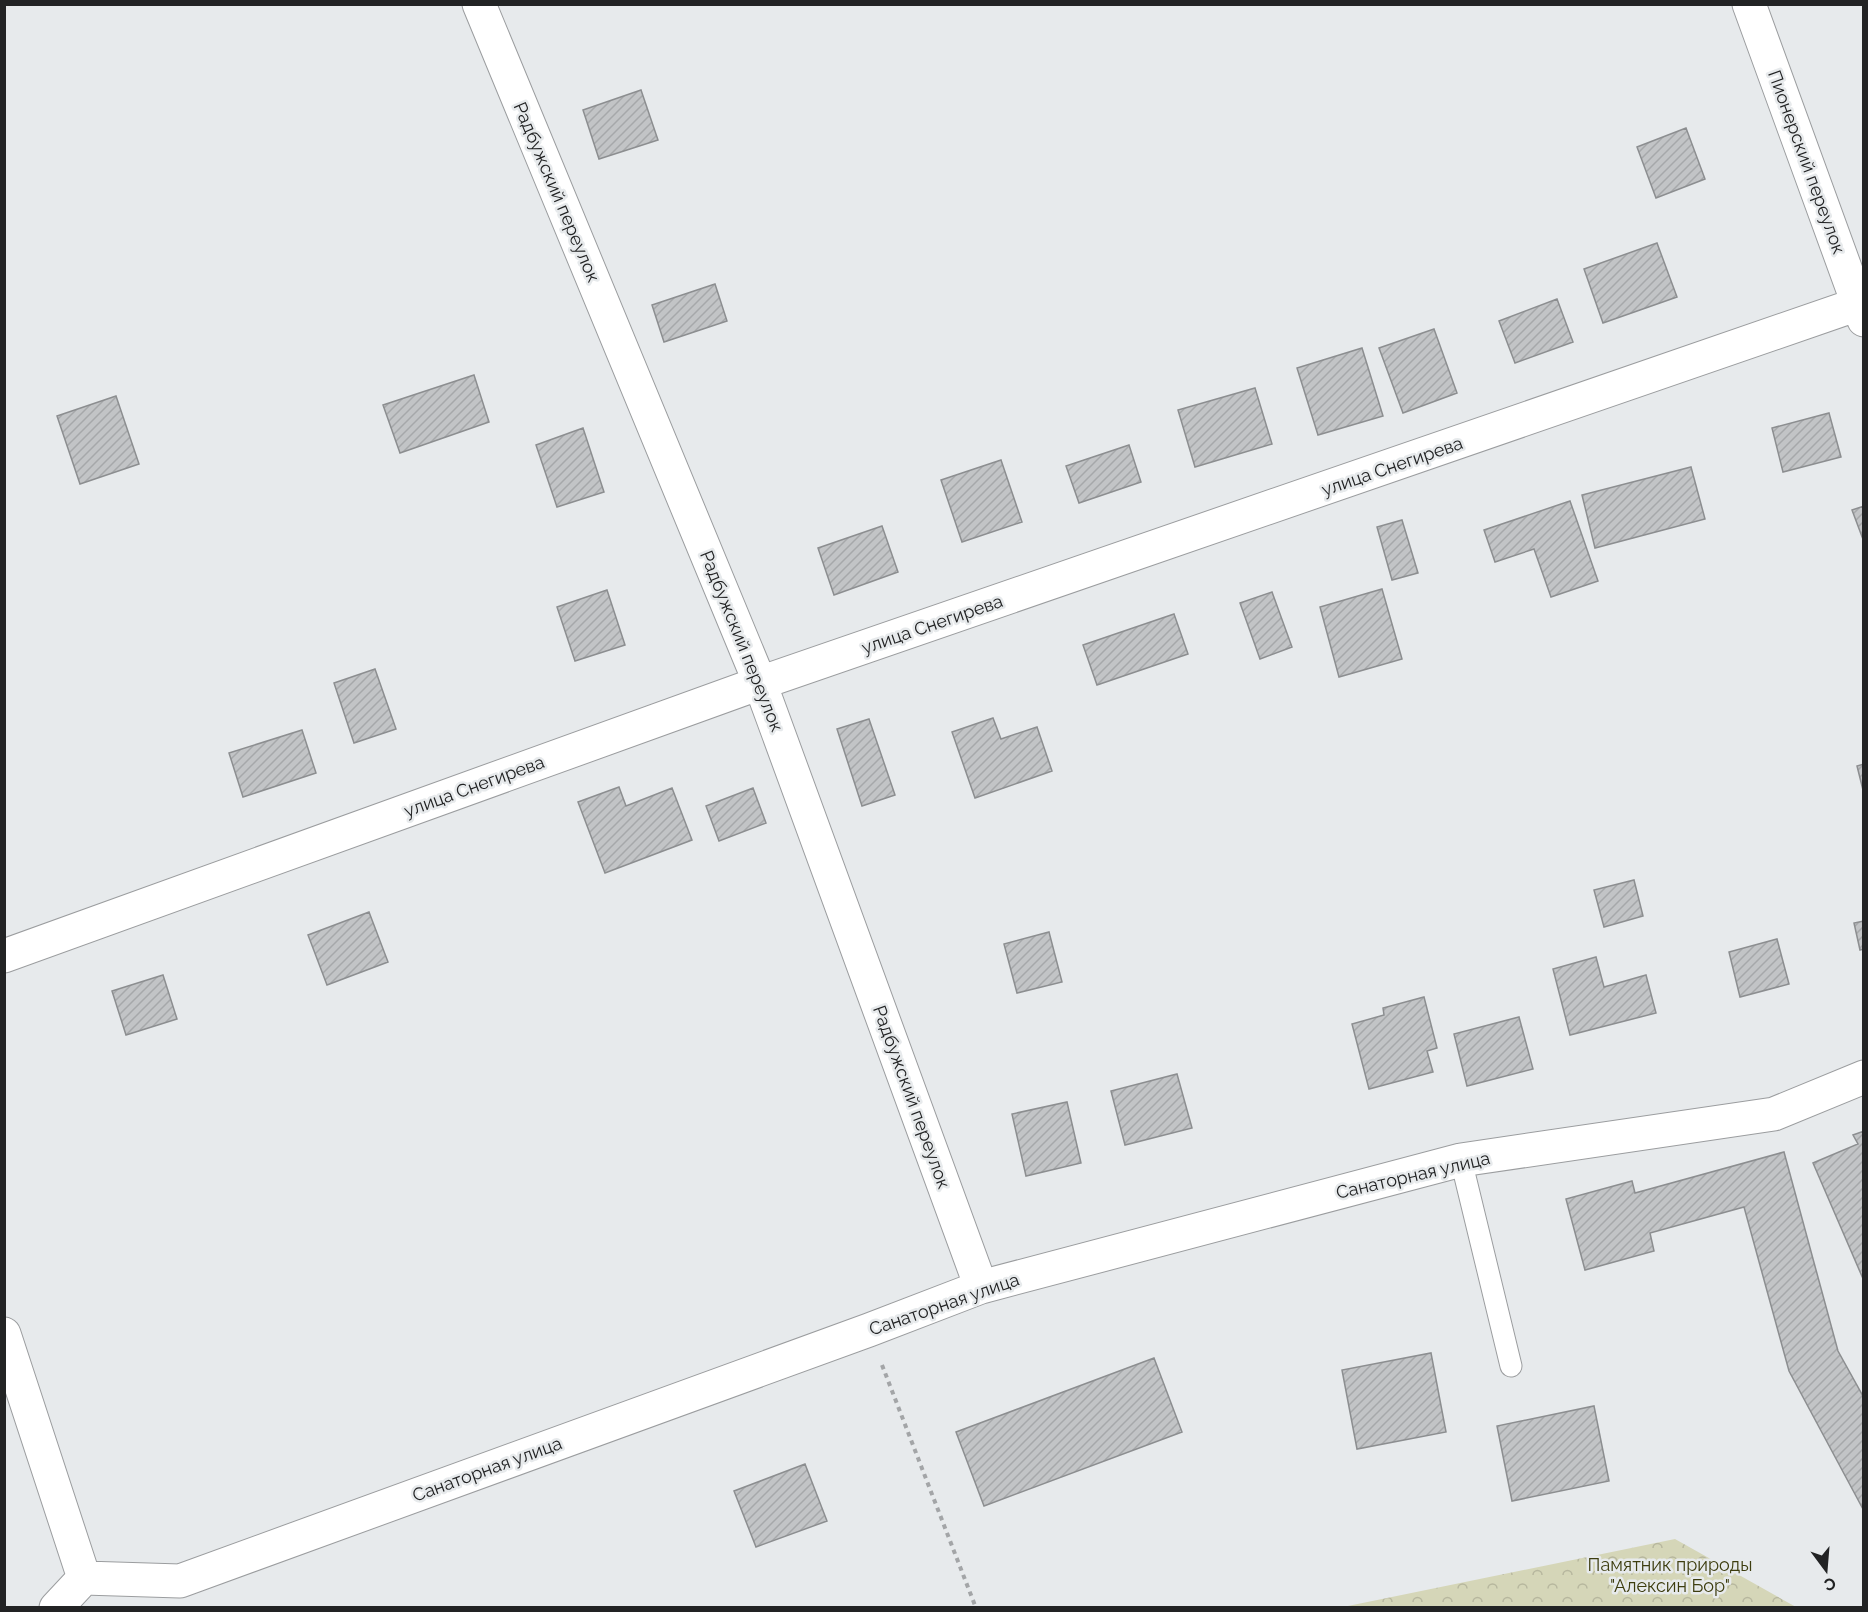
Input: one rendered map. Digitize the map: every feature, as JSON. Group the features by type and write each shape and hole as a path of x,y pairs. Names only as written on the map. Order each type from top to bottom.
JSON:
{"street":[{"name":"Радбужский переулок","path":"479,4 760,682 981,1287"},
{"name":"Пионерский переулок","path":"1749,4 1862,309"},
{"name":"улица Снегирева","path":"4,956 760,682 1862,309"},
{"name":"Санаторная улица","path":"84,1578 180,1581 981,1287 1461,1160 1774,1114 1863,1077"},
{"path":"4,1334 84,1578 56,1608"}],"lane":[{"path":"1461,1160 1511,1366"}],"path":[{"path":"869,1330 976,1608"}],"green space":[{"name":"Памятник природы \"Алексин Бор\"","path":"1675,1539 1796,1607 1343,1607"}],"building":[{"path":"641,90 658,140 599,159 583,110"},
{"path":"1686,128 1705,179 1656,198 1637,147"},
{"path":"1657,243 1677,297 1603,323 1584,269"},
{"path":"715,284 727,321 664,342 652,305"},
{"path":"1557,299 1573,342 1515,363 1499,321"},
{"path":"1434,329 1457,393 1403,413 1379,348"},
{"path":"1362,348 1383,416 1318,435 1297,368"},
{"path":"474,375 489,422 400,453 383,405"},
{"path":"1255,388 1272,444 1195,467 1178,410"},
{"path":"116,396 139,464 80,484 57,416"},
{"path":"1829,413 1841,457 1783,472 1772,428"},
{"path":"583,428 604,492 557,507 536,445"},
{"path":"1129,445 1141,482 1079,503 1066,466"},
{"path":"1001,460 1022,522 962,542 941,480"},
{"path":"1691,467 1705,519 1595,548 1582,495"},
{"path":"1570,501 1598,581 1551,597 1534,549 1495,562 1484,530"},
{"path":"1864,506 1864,542 1852,510"},
{"path":"1402,520 1418,573 1392,580 1377,527"},
{"path":"882,526 898,572 834,595 818,548"},
{"path":"1382,589 1402,659 1339,677 1320,607"},
{"path":"607,590 625,645 575,661 557,607"},
{"path":"1272,592 1292,647 1260,659 1240,603"},
{"path":"1174,614 1188,654 1097,685 1083,645"},
{"path":"375,669 396,729 354,743 334,683"},
{"path":"993,718 1001,739 1037,727 1052,771 975,798 952,732"},
{"path":"869,719 895,795 862,806 837,729"},
{"path":"302,730 316,773 243,797 229,753"},
{"path":"1864,764 1864,794 1857,766"},
{"path":"619,787 626,806 672,788 692,840 605,873 578,802"},
{"path":"753,788 766,823 719,841 706,806"},
{"path":"1634,880 1643,916 1604,927 1594,890"},
{"path":"369,912 388,962 327,985 308,935"},
{"path":"1864,921 1864,949 1860,950 1854,923"},
{"path":"1049,932 1062,982 1017,993 1004,944"},
{"path":"1777,939 1789,984 1740,997 1729,952"},
{"path":"1596,957 1604,987 1646,975 1656,1013 1570,1035 1553,969"},
{"path":"163,975 177,1019 126,1035 112,991"},
{"path":"1424,997 1437,1048 1427,1051 1433,1072 1369,1089 1352,1024 1384,1015 1383,1008"},
{"path":"1519,1017 1533,1069 1467,1086 1454,1034"},
{"path":"1177,1074 1192,1128 1125,1145 1111,1091"},
{"path":"1067,1102 1081,1163 1026,1176 1012,1114"},
{"path":"1864,1131 1864,1281 1813,1163 1858,1144 1853,1135"},
{"path":"1784,1152 1838,1351 1864,1398 1864,1511 1789,1371 1744,1207 1650,1233 1654,1251 1585,1270 1566,1199 1632,1181 1635,1193"},
{"path":"1431,1353 1446,1432 1357,1449 1342,1370"},
{"path":"1154,1358 1182,1432 984,1506 956,1432"},
{"path":"1594,1406 1609,1481 1512,1501 1497,1426"},
{"path":"805,1464 827,1521 756,1547 734,1491"}]}
